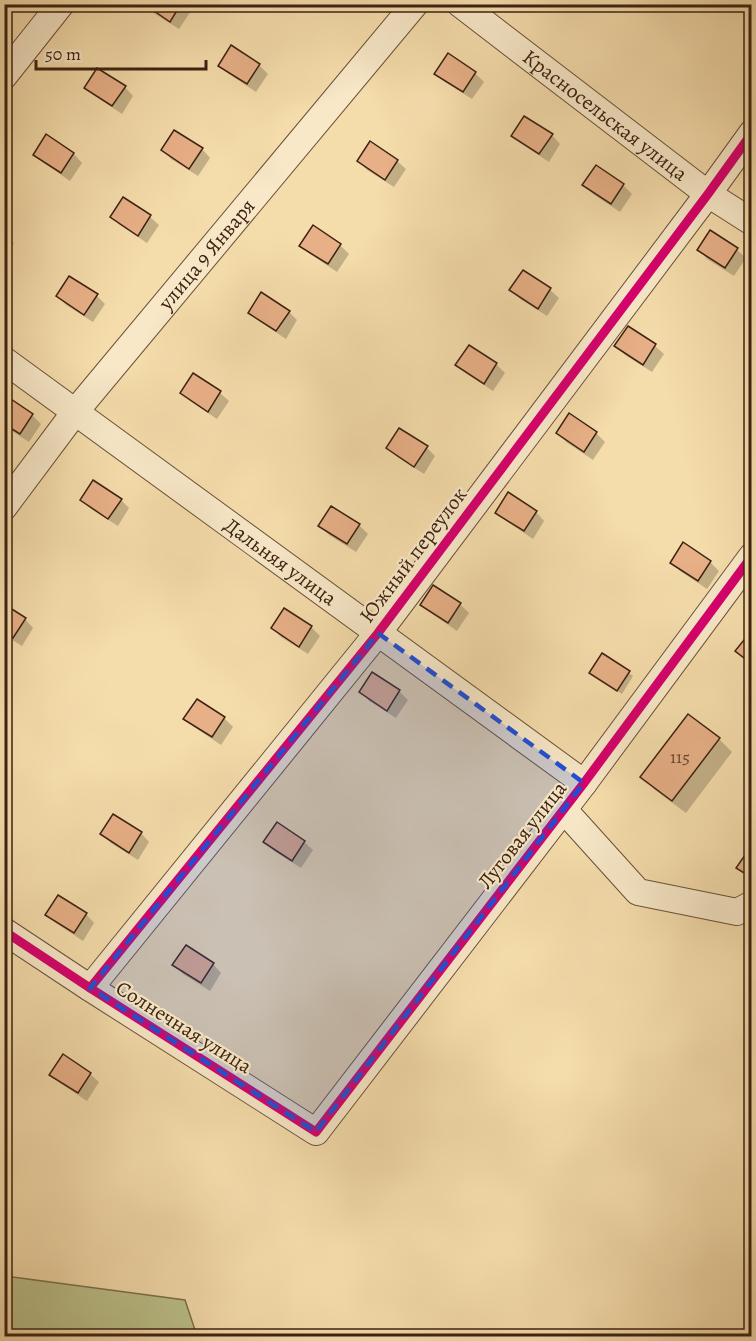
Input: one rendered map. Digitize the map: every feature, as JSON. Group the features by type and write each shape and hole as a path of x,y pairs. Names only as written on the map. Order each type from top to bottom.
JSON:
{"street":[{"path":"4,76 61,4"},
{"name":"улица 9 Января","path":"4,507 75,412 415,4"},
{"name":"Красносельская улица","path":"460,4 708,194 752,222"},
{"name":"Южный переулок","path":"90,988 378,633 752,133"},
{"name":"Дальняя улица","path":"4,360 584,783"},
{"name":"Луговая улица","path":"316,1132 564,810 752,556"},
{"path":"564,810 638,892 737,912 752,904"},
{"name":"Солнечная улица","path":"4,931 316,1132"}],"highlighted area":[{"path":"378,633 584,783 316,1132 90,988"}],"green space":[{"path":"5,1276 185,1300 197,1336 5,1336"}],"building":[{"path":"144,4 181,4 170,22"},
{"path":"231,45 260,64 247,84 218,66"},
{"path":"448,53 476,72 463,92 434,74"},
{"path":"97,68 126,86 112,106 84,88"},
{"path":"524,116 553,134 539,154 511,136"},
{"path":"174,130 203,148 189,169 161,150"},
{"path":"46,134 74,153 61,173 33,155"},
{"path":"370,141 398,160 385,180 357,161"},
{"path":"596,165 624,184 611,204 582,185"},
{"path":"123,197 151,215 138,236 110,217"},
{"path":"313,225 341,244 328,264 299,246"},
{"path":"710,230 738,248 725,268 697,250"},
{"path":"523,270 551,288 538,309 509,290"},
{"path":"69,276 98,294 84,315 56,296"},
{"path":"261,292 290,311 276,331 248,313"},
{"path":"628,326 656,344 643,365 614,346"},
{"path":"469,345 497,363 484,384 455,365"},
{"path":"193,373 221,391 208,412 180,393"},
{"path":"5,395 33,414 20,434 4,424"},
{"path":"569,413 597,432 584,452 556,433"},
{"path":"399,428 428,446 414,467 386,448"},
{"path":"93,480 122,499 108,519 80,500"},
{"path":"508,492 537,511 524,531 495,513"},
{"path":"331,506 360,524 347,544 318,526"},
{"path":"683,542 711,561 698,581 670,563"},
{"path":"433,585 461,603 448,623 420,605"},
{"path":"4,604 26,618 13,638 4,633"},
{"path":"284,608 312,626 299,647 271,628"},
{"path":"752,630 752,664 735,651"},
{"path":"602,653 630,671 617,691 589,673"},
{"path":"372,672 400,690 387,711 359,692"},
{"path":"197,699 225,717 212,737 183,719"},
{"path":"688,714 720,738 672,801 640,777"},
{"path":"113,814 142,832 129,853 100,834"},
{"path":"277,822 305,841 292,861 263,842"},
{"path":"752,845 752,878 736,868"},
{"path":"58,895 87,913 74,933 45,915"},
{"path":"186,945 214,963 201,983 172,965"},
{"path":"63,1054 91,1073 78,1093 49,1075"}],"cycle path":[{"path":"90,988 378,633 752,133"},
{"path":"4,931 316,1132 584,783 752,556"}]}
